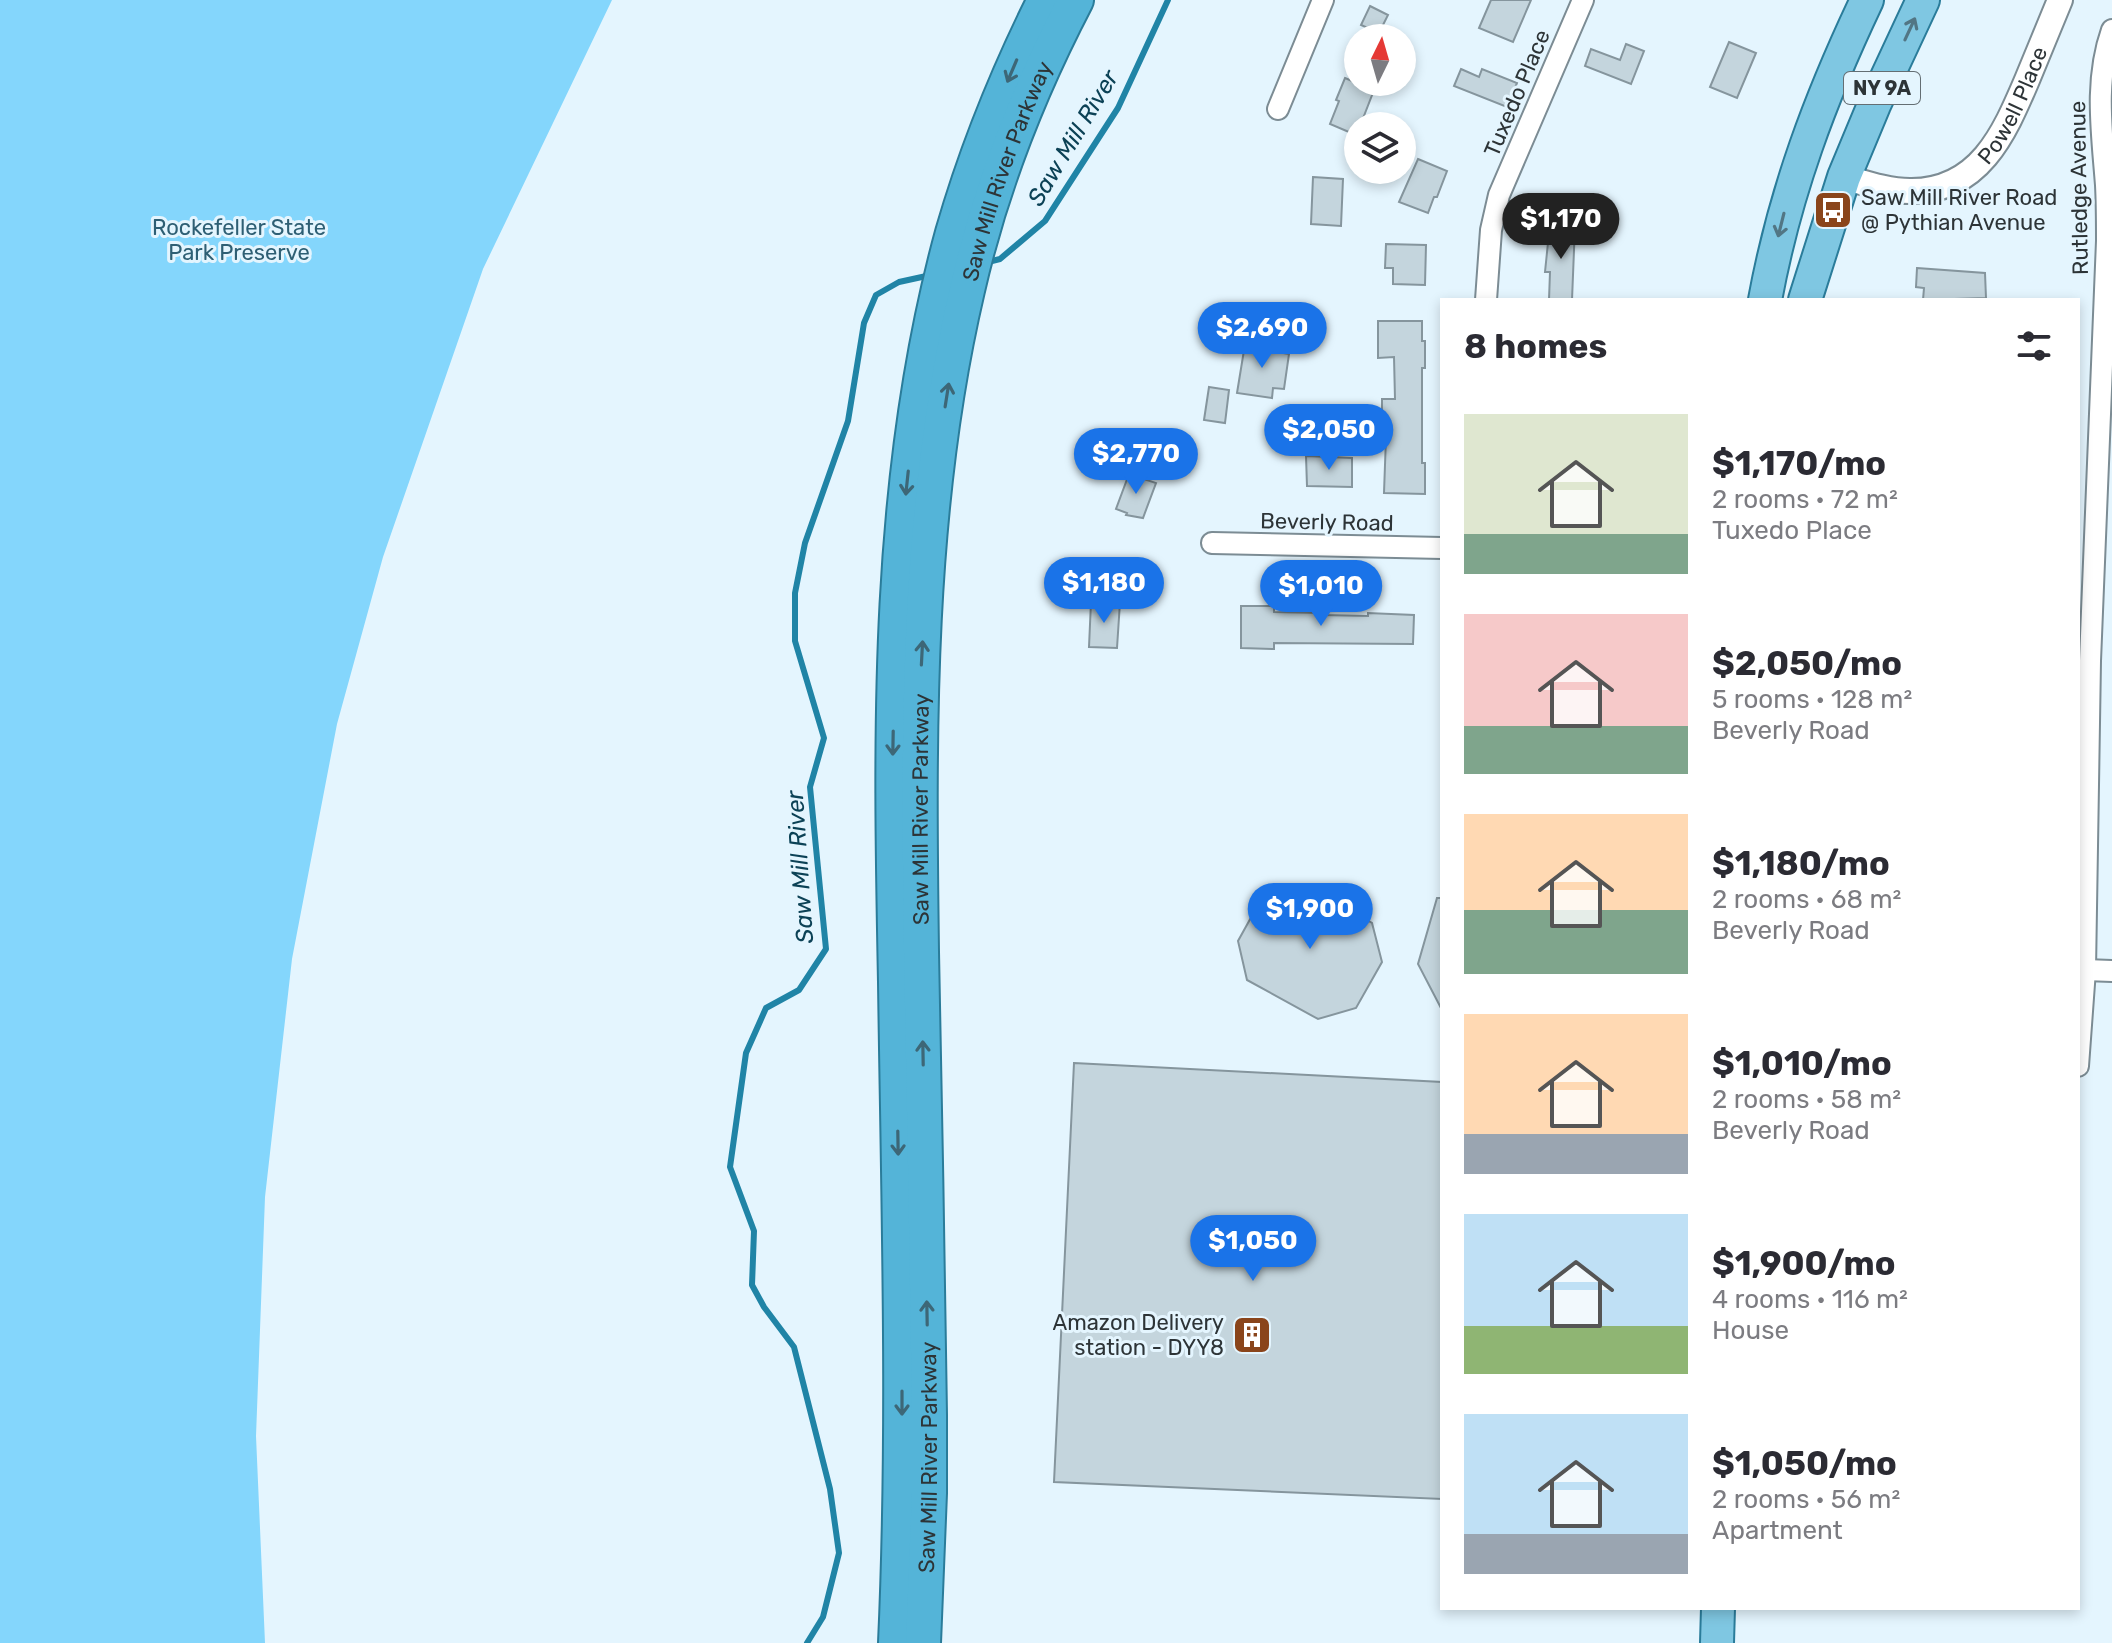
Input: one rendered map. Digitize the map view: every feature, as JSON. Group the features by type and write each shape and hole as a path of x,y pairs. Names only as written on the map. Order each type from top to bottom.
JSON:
{"highway":[{"name":"Saw Mill River Parkway","path":"896,1643 903,1413 893,854 895,670 908,474 925,360 953,292 987,132 1045,0"},
{"name":"Saw Mill River Parkway","path":"969,228 1076,0"},
{"name":"Saw Mill River Parkway","path":"923,1643 929,1415 920,843 921,675 927,558 951,365 953,292"}],"main road":[{"path":"1803,152 1843,0"},
{"name":"NY 9A","path":"1765,298 1780,231 1803,152 1831,79 1867,0"},
{"name":"NY 9A","path":"1806,298 1844,177 1923,0"},
{"path":"1717,1643 1718,1610"}],"street":[{"path":"1278,109 1323,0"},
{"name":"Tuxedo Place","path":"1486,298 1491,230 1499,195 1583,0"},
{"name":"Powell Place","path":"1844,177 1888,189 1911,191 1935,189 1970,172 1992,150 2007,125 2060,0"},
{"name":"Rutledge Avenue","path":"2080,1039 2085,970 2090,661 2107,241 2100,106 2104,58 2112,30"},
{"name":"Beverly Road","path":"1212,543 1440,548"},
{"path":"2085,970 2112,971"}],"green space":[{"name":"Rockefeller State Park Preserve","path":"0,0 612,0 483,269 383,557 337,724 292,959 265,1197 256,1436 265,1643 0,1643"}],"building":[{"path":"1491,0 1531,0 1513,42 1479,28"},
{"path":"1370,6 1388,15 1384,24 1361,24"},
{"path":"1729,42 1756,53 1737,98 1710,87"},
{"path":"1626,44 1644,51 1631,84 1585,66 1591,49 1620,60"},
{"path":"1461,69 1479,77 1482,69 1517,83 1507,107 1454,86"},
{"path":"1344,80 1344,96 1372,96 1365,112 1344,112 1344,130 1330,124 1339,101 1336,100"},
{"path":"1418,159 1447,171 1428,213 1399,202 1407,184 1416,184"},
{"path":"1313,177 1343,179 1341,226 1311,224"},
{"path":"1550,223 1575,225 1572,298 1549,298 1550,272 1545,272"},
{"path":"1386,244 1426,245 1425,285 1393,284 1393,268 1385,268"},
{"path":"1917,268 1985,273 1986,298 1923,298 1924,288 1916,287"},
{"path":"1378,321 1422,321 1422,341 1425,341 1422,463 1425,463 1425,494 1384,493 1386,437 1382,437 1382,399 1395,399 1394,357 1378,358"},
{"path":"1246,338 1266,341 1265,350 1289,354 1284,389 1273,388 1272,398 1237,393"},
{"path":"1209,387 1229,390 1225,423 1204,420"},
{"path":"1306,456 1352,458 1352,487 1307,486"},
{"path":"1129,474 1156,483 1143,518 1126,515 1116,509"},
{"path":"1091,602 1120,602 1117,648 1089,647"},
{"path":"1241,606 1274,606 1274,612 1322,615 1414,615 1413,644 1274,643 1274,649 1241,648"},
{"path":"1302,884 1372,923 1382,962 1356,1008 1318,1019 1247,980 1238,941 1264,894"},
{"path":"1437,898 1440,898 1440,1006 1418,964"},
{"name":"Amazon Delivery station - DYY8","path":"1074,1063 1440,1082 1440,1499 1054,1482"}],"waterway":[{"name":"Saw Mill River","path":"984,263 1000,259 1045,221 1118,108 1168,0"},
{"name":"Saw Mill River","path":"807,1643 823,1617 839,1553 830,1489 794,1347 764,1307 752,1285 754,1231 730,1167 746,1053 766,1008 799,990 826,949 810,787 824,738 795,641 795,593 805,543 848,421 864,323 876,295 899,282 931,275"}],"place":[{"name":"Saw Mill River Road @ Pythian Avenue","path":"1833,210"},
{"name":"Amazon Delivery station - DYY8","path":"1252,1335"}]}
